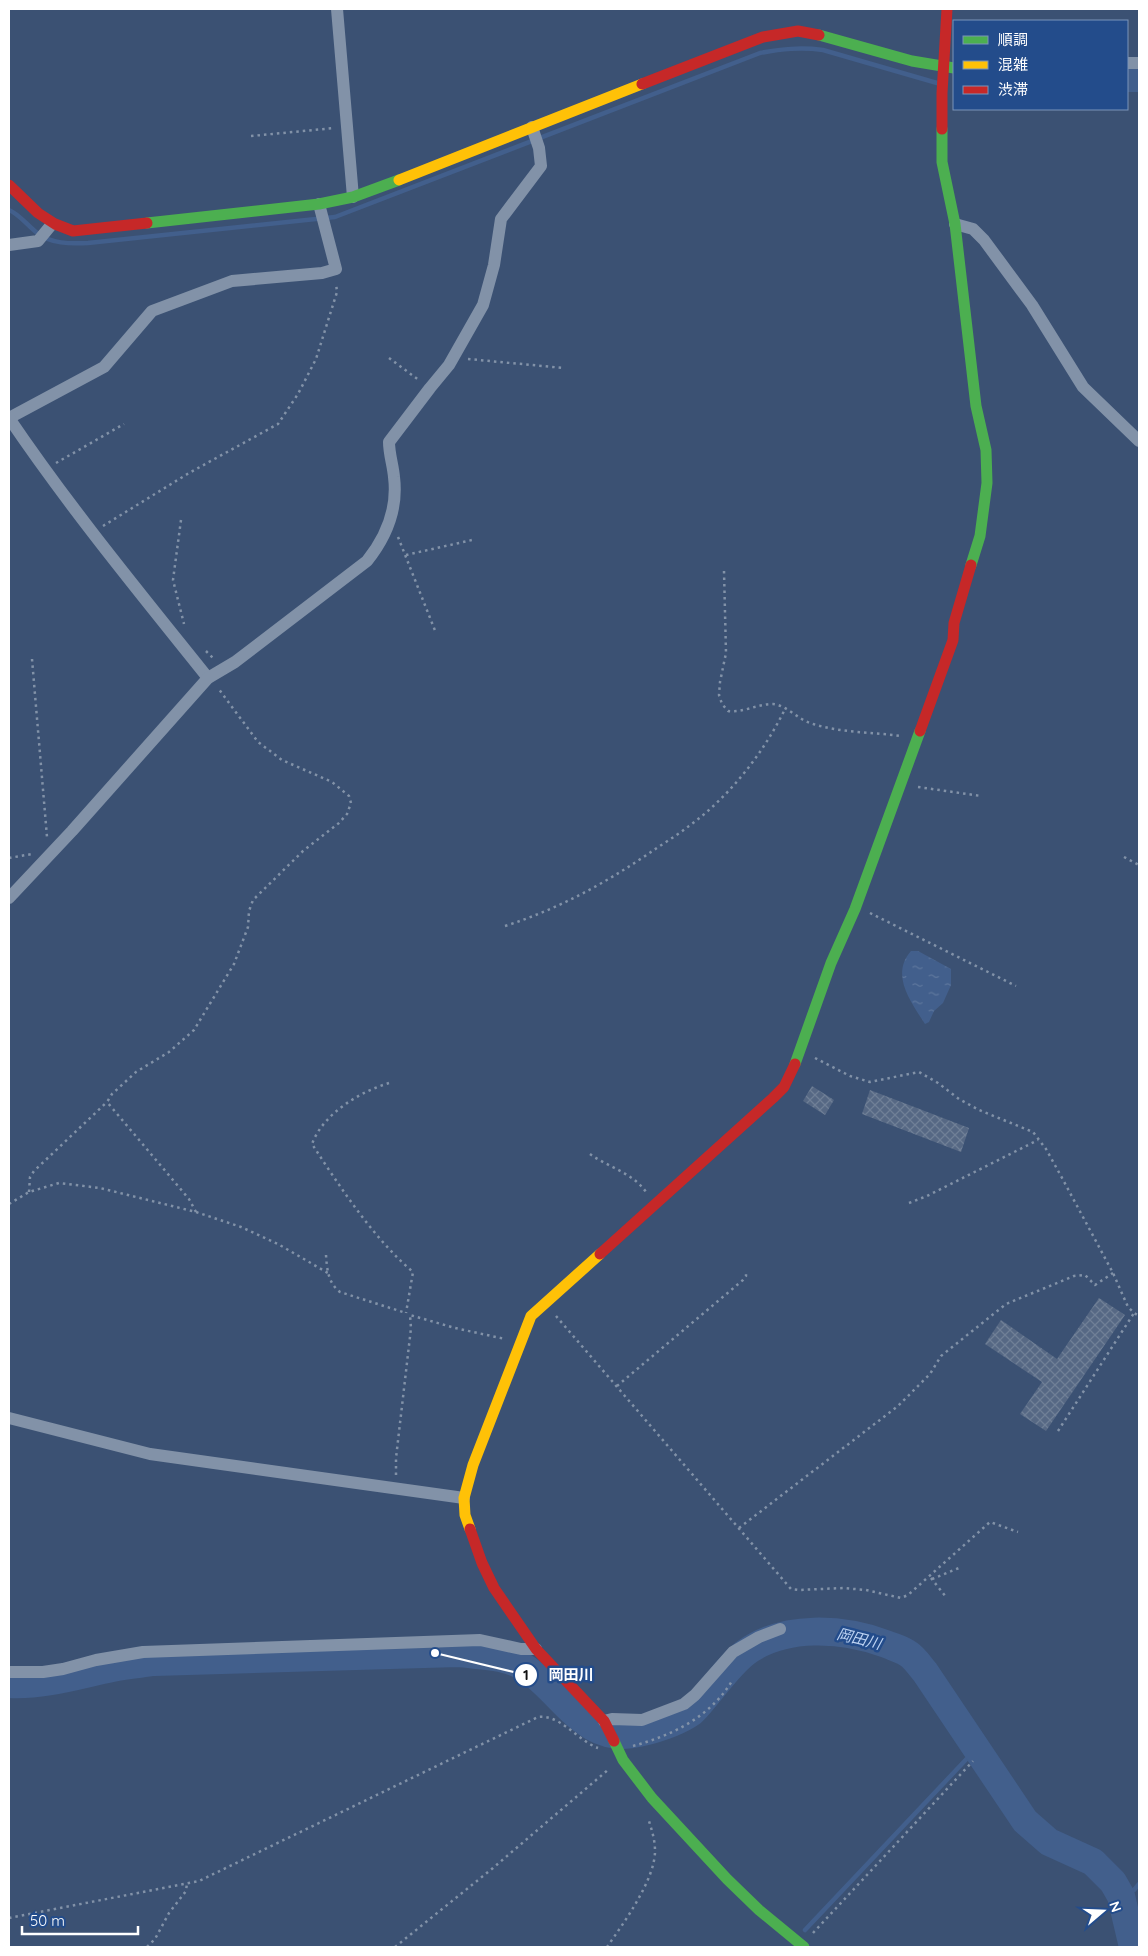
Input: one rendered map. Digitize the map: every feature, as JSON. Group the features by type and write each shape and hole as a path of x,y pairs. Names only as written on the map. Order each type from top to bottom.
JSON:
{"street":[{"path":"337,9 353,196"},
{"path":"802,1946 727,1880 652,1798 618,1750 605,1723 536,1649 494,1588 482,1564 465,1516 464,1498 479,1448 531,1316 784,1087 800,1051 831,962 856,906 953,640 954,623 980,536 987,483 986,450 976,406 955,224 942,162 942,93 947,70 947,9"},
{"path":"9,185 50,227 73,231 321,208 532,130 763,37 798,31 820,35 947,70"},
{"path":"9,898 50,850 146,750 214,674 280,628 367,561 388,529 394,507 394,480 389,442 448,366 487,296 501,219 541,166 539,148 532,130"},
{"path":"214,674 92,533 9,418 104,367 152,311 232,281 322,273 336,269 321,208"},
{"path":"955,224 973,229 984,240 1032,304 1083,387 1139,441"},
{"path":"9,245 38,241 50,227"},
{"path":"9,1418 150,1454 464,1498"},
{"path":"605,1723 612,1719 642,1720 684,1704 695,1695 733,1652 759,1637 780,1630"},
{"path":"9,1672 50,1671 96,1660 143,1652 480,1640 521,1649 536,1649"}],"path":[{"path":"251,136 347,127"},
{"path":"92,533 189,473 278,424 298,394 316,359 337,292 336,269"},
{"path":"457,352 470,360 564,368"},
{"path":"388,358 430,388"},
{"path":"46,471 57,462 124,424"},
{"path":"181,520 173,580 185,626"},
{"path":"390,522 436,633"},
{"path":"405,555 472,540"},
{"path":"724,571 726,653 720,682 720,695 722,704 728,711 737,712 776,704 810,723 842,730 901,736 917,742"},
{"path":"29,1192 30,1177 34,1171 107,1102 112,1094 136,1072 170,1052 194,1030 234,964 248,927 249,911 253,900 303,851 338,822 346,814 351,803 349,796 332,782 282,760 258,742 219,690 201,646"},
{"path":"9,858 50,850 32,659"},
{"path":"505,926 541,913 592,890 690,826 720,799 755,759 775,729 785,709"},
{"path":"902,782 911,786 981,796"},
{"path":"1124,857 1139,865"},
{"path":"856,906 1016,986"},
{"path":"800,1051 850,1076 870,1082 919,1072 979,1110 1033,1132 1062,1176 1113,1273 1128,1307 1139,1316"},
{"path":"389,1082 364,1092 345,1104 315,1136 312,1144 340,1186 376,1233 402,1263 413,1272 406,1313"},
{"path":"107,1102 189,1199 196,1212"},
{"path":"910,1204 1039,1140"},
{"path":"590,1154 603,1164 626,1174 640,1183 654,1204"},
{"path":"9,1204 29,1192 59,1183 100,1188 196,1212 255,1233 328,1273"},
{"path":"326,1255 328,1273 334,1288 340,1292 455,1328 520,1342"},
{"path":"617,1386 743,1280 746,1271"},
{"path":"739,1528 898,1406 930,1374 941,1356 996,1310 1006,1304 1074,1276 1085,1275 1095,1285 1113,1273"},
{"path":"545,1303 792,1589 842,1588 866,1590 901,1598 908,1595 931,1577 990,1522 1018,1532"},
{"path":"1058,1431 1134,1313"},
{"path":"396,1489 396,1458 411,1328 410,1315"},
{"path":"931,1577 959,1568"},
{"path":"931,1577 946,1597"},
{"path":"9,1918 199,1881 538,1717 548,1716 555,1718 586,1743 602,1750 618,1750 671,1734 710,1708 724,1694 732,1681"},
{"path":"395,1947 493,1868 610,1768 618,1750"},
{"path":"802,1946 974,1760"},
{"path":"607,1947 632,1911 653,1866 655,1853 654,1838 649,1820"},
{"path":"147,1947 155,1939 169,1913 186,1891 187,1884"}],"water":[{"path":"911,951 918,951 951,969 951,985 943,1003 934,1011 929,1022 925,1024 909,998 903,979 902,969"}],"building":[{"path":"812,1086 834,1100 825,1115 803,1101"},
{"path":"870,1090 969,1128 961,1152 862,1114"},
{"path":"1099,1298 1125,1315 1046,1431 1020,1414 1042,1382 985,1344 1001,1320 1057,1359"}],"waterway":[{"path":"9,210 42,236 54,241 75,243 335,217 760,53 776,50 823,50 937,83"},
{"path":"1128,78 1139,78"},
{"name":"岡田川","path":"9,1684 48,1682 117,1667 154,1662 458,1653 492,1657 517,1663 538,1678 589,1724 603,1732 620,1735 639,1733 660,1727 692,1712 725,1673 745,1653 777,1637 795,1633 833,1632 869,1639 902,1650 917,1662 1025,1821 1049,1842 1093,1862 1113,1882 1121,1896 1133,1947"},
{"path":"805,1930 976,1749"},
{"path":"1121,1896 1134,1890 1139,1884"}],"traffic: fast":[{"path":"819,35 912,61 953,68"},
{"path":"942,129 942,162 955,224 976,406 986,450 987,483 980,536 971,565"},
{"path":"147,223 319,204 353,197 399,180"},
{"path":"795,1064 831,963 855,909 920,731"},
{"path":"614,1741 623,1760 652,1798 727,1879 759,1910 804,1947"}],"traffic: slow":[{"path":"399,180 642,84"},
{"path":"470,1529 465,1515 464,1498 473,1465 531,1316 600,1254"}],"traffic: jam":[{"path":"942,129 947,9"},
{"path":"642,84 763,37 798,31 819,35"},
{"path":"9,185 38,213 55,224 73,231 147,223"},
{"path":"920,731 953,640 954,623 971,565"},
{"path":"600,1254 773,1098 784,1087 795,1064"},
{"path":"470,1529 482,1563 494,1588 536,1649 604,1721 614,1741"}],"place":[{"name":"岡田川","path":"435,1653"}]}
